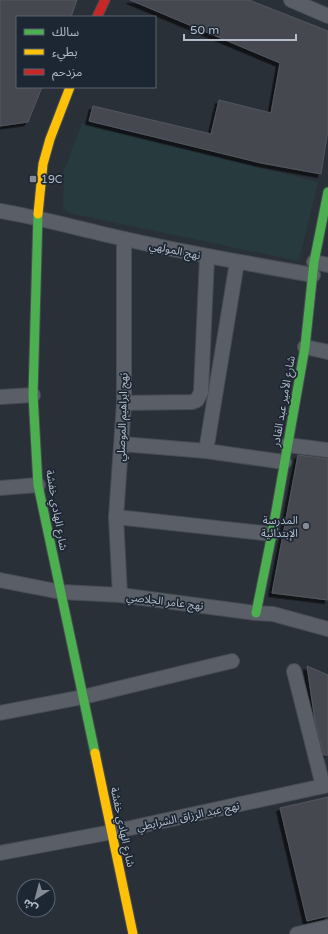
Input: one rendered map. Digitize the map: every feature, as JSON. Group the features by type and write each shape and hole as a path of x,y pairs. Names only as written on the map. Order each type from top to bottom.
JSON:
{"street":[{"path":"98,16 104,0"},
{"path":"291,0 328,16"},
{"name":"شارع الهادي خفشة","path":"70,88 50,139 43,164 38,218 33,395 38,485 133,934"},
{"name":"شارع الأمير عبد القادر","path":"256,613 272,534 305,347 328,192"},
{"name":"نهج المولهي","path":"0,211 38,218 207,257 237,262 318,267"},
{"name":"نهج ابراهيم الموصلي","path":"120,595 116,517 124,403 124,239"},
{"path":"124,403 192,402 197,400 201,392 207,257"},
{"path":"206,451 237,262"},
{"path":"305,347 328,352"},
{"path":"0,397 33,395"},
{"path":"122,444 206,451 284,462"},
{"path":"287,445 328,450"},
{"path":"0,488 38,485"},
{"path":"116,517 272,534"},
{"name":"نهج عامر الجلاصي","path":"0,580 61,592 120,595 273,614 328,629"},
{"path":"0,713 83,697 232,661"},
{"path":"294,671 325,786"},
{"name":"نهج عبد الرزاق الشرايطي","path":"0,853 112,832 325,786"},
{"path":"297,934 328,927"}],"green space":[{"path":"82,123 318,182 299,261 69,213 63,207 64,171"}],"building":[{"path":"0,0 77,0 71,16 16,16 16,88 42,88 28,122 0,126"},
{"path":"130,0 249,0 328,31 328,130 321,174 261,163 89,121 93,106 211,134 219,100 271,113 280,63"},
{"name":"المدرسة الإبتدائية","path":"298,455 328,459 328,600 272,593"},
{"path":"307,666 328,675 328,755 324,755 315,721"},
{"path":"328,797 328,916 307,921 280,808"}],"traffic: fast":[{"path":"256,613 272,534 305,347 314,262 328,192"},
{"path":"38,214 33,395 38,485 95,753"}],"traffic: slow":[{"path":"38,214 43,164 50,139 70,88"},
{"path":"95,753 133,934"}],"traffic: jam":[{"path":"97,16 105,0"}],"place":[{"name":"19C","path":"33,179"},
{"name":"المدرسة الإبتدائية","path":"306,526"}]}
